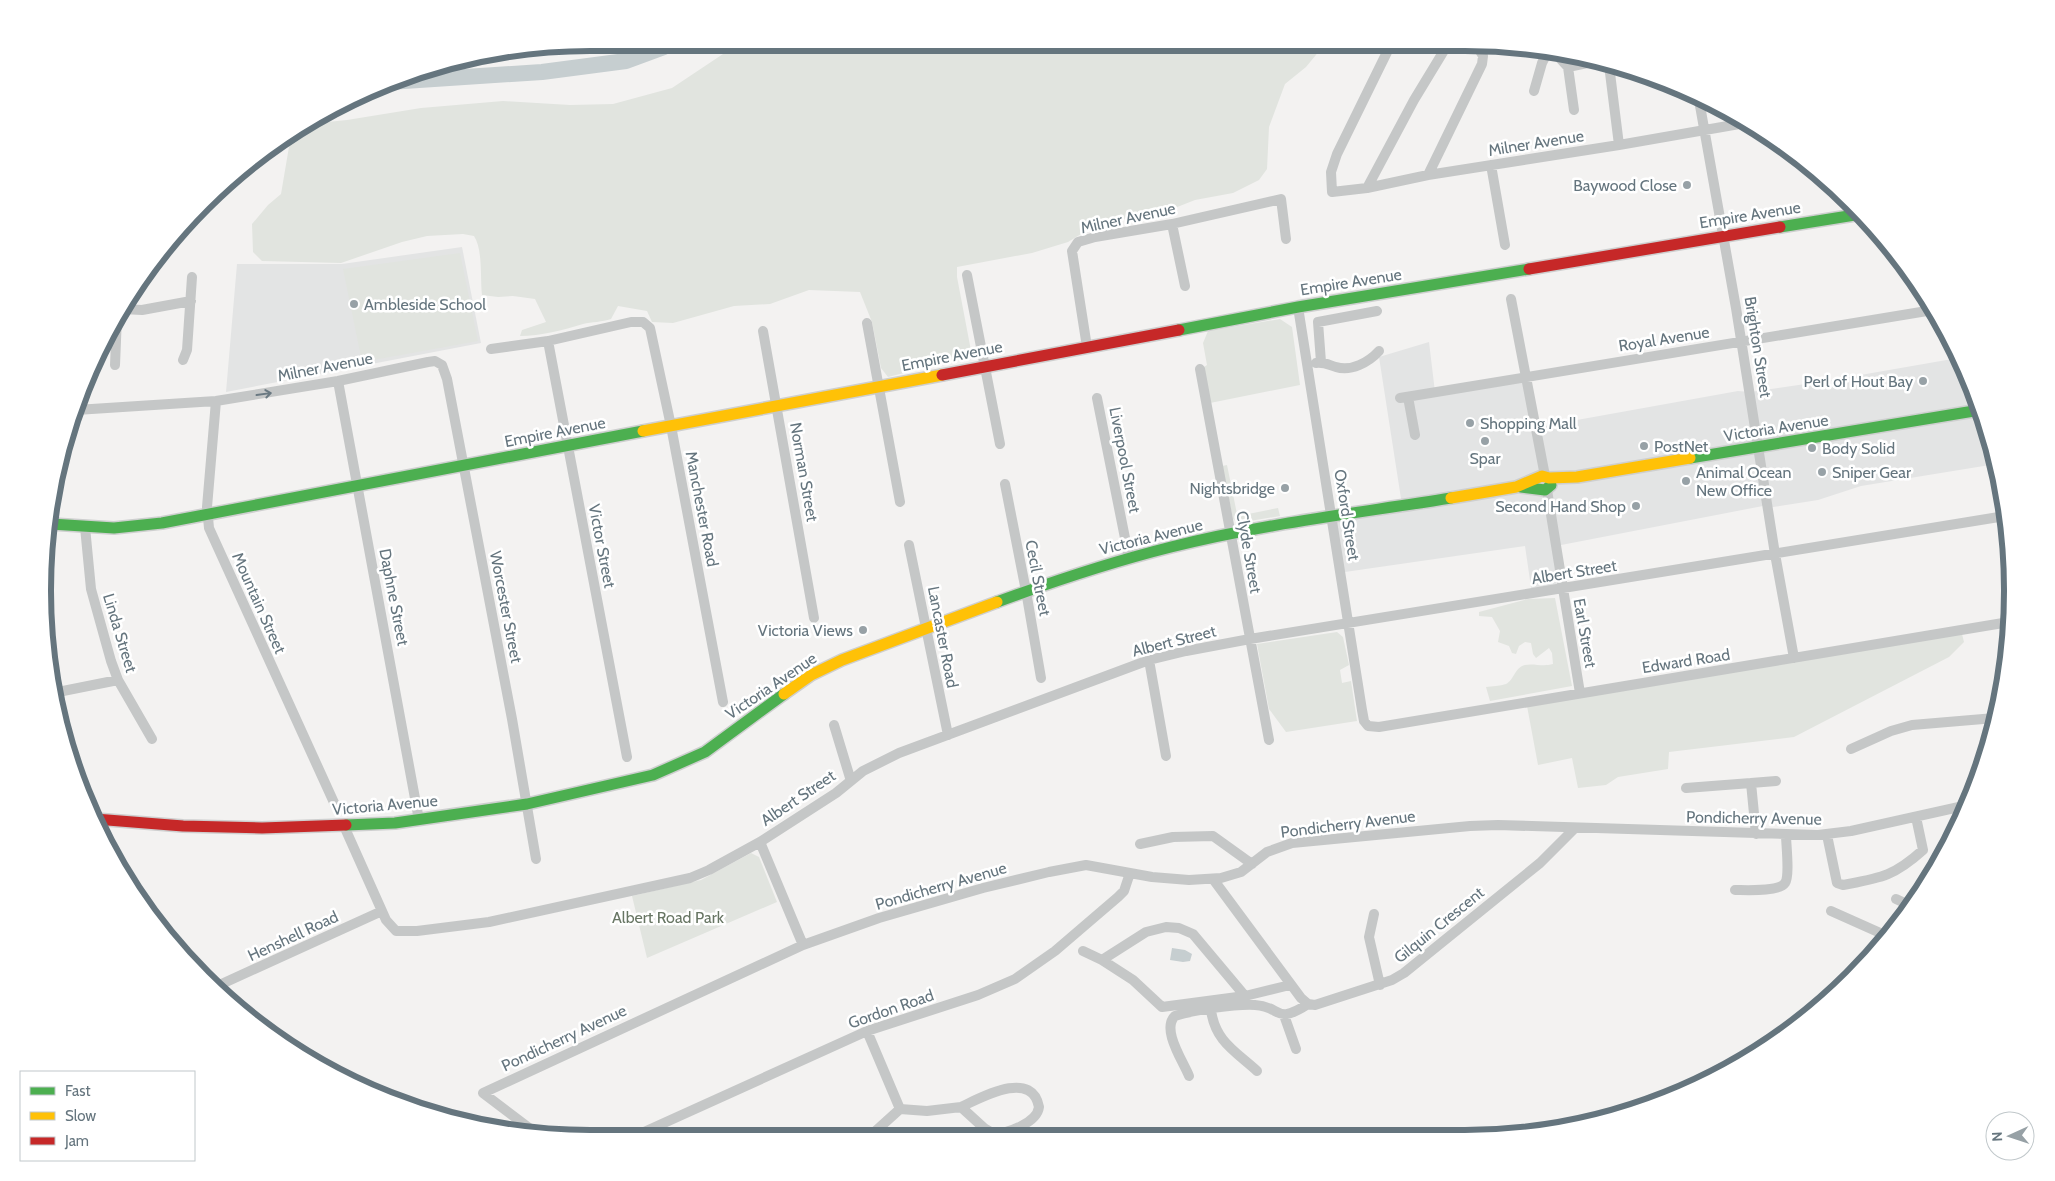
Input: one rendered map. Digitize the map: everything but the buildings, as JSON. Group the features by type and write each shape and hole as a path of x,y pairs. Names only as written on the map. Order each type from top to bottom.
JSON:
{"street":[{"name":"Milner Avenue","path":"1388,51 1337,154 1331,172 1332,192 1367,188 1428,175 1736,124"},
{"path":"1367,188 1414,100 1444,51"},
{"path":"1428,175 1482,64 1483,56 1480,51"},
{"path":"1534,91 1545,58"},
{"path":"1563,61 1568,67 1580,64"},
{"name":"Milner Avenue","path":"1568,67 1574,110"},
{"path":"1610,72 1619,145"},
{"name":"Brighton Street","path":"1700,106 1742,342 1775,554 1794,658"},
{"path":"1491,165 1505,246"},
{"name":"Milner Avenue","path":"1087,347 1072,251 1076,244 1082,240 1172,224 1281,199 1286,239"},
{"name":"Empire Avenue","path":"55,524 85,527 138,527 1298,307 1852,215"},
{"path":"1172,224 1185,286"},
{"path":"966,275 1000,444"},
{"path":"183,360 187,350 192,278"},
{"name":"Earl Street","path":"1511,299 1527,377 1580,693"},
{"path":"132,308 142,310 191,301"},
{"name":"Oxford Street","path":"1298,307 1363,718 1368,726"},
{"path":"1321,362 1318,322 1377,311"},
{"name":"Royal Avenue","path":"1415,435 1404,397 1926,311"},
{"name":"Manchester Road","path":"548,341 632,322 645,323 650,328 671,426 723,702"},
{"path":"867,323 900,502"},
{"name":"Norman Street","path":"763,331 814,618"},
{"path":"114,365 116,335"},
{"path":"491,349 548,341"},
{"name":"Victor Street","path":"548,341 627,757"},
{"path":"1308,364 1321,362 1343,368 1365,364 1379,351"},
{"name":"Milner Avenue","path":"83,410 216,401 338,381 428,362 440,363"},
{"name":"Worcester Street","path":"440,363 447,379 536,859"},
{"name":"Clyde Street","path":"1200,369 1269,740"},
{"name":"Daphne Street","path":"338,381 359,486 419,820"},
{"name":"Liverpool Street","path":"1097,398 1129,558"},
{"name":"Mountain Street","path":"216,401 206,515 218,548 336,807"},
{"name":"Victoria Avenue","path":"103,820 253,828 344,826 419,820 527,804 638,779 679,765 705,752 811,675 842,660 1026,591 1129,558 1231,534 1973,411"},
{"name":"Cecil Street","path":"1005,484 1041,678"},
{"name":"Albert Street","path":"382,911 388,924 396,931 417,931 489,922 690,878 709,870 760,842 874,765 948,735 1149,660 1250,639 1998,517"},
{"name":"Linda Street","path":"85,527 91,589 118,680 152,740"},
{"name":"Lancaster Road","path":"909,545 948,735"},
{"name":"Edward Road","path":"1368,726 1379,728 2003,623"},
{"path":"1149,660 1166,756"},
{"path":"61,691 118,680"},
{"path":"1851,749 1892,731 1912,725 1988,718"},
{"path":"834,725 851,781"},
{"path":"1686,788 1776,781"},
{"path":"1751,783 1756,834"},
{"name":"Pondicherry Avenue","path":"526,1126 483,1093 803,946 940,900 1060,869 1086,865 1176,880 1213,879 1230,876 1278,847 1301,842 1470,826 1522,825 1786,835 1827,834 1958,808"},
{"path":"1827,834 1836,881 1839,884 1882,878 1892,874 1922,850 1916,817"},
{"path":"344,826 382,911"},
{"name":"Gilquin Crescent","path":"1284,1015 1308,1004 1315,1005 1380,985 1404,973 1540,863 1575,828"},
{"path":"1735,890 1762,890 1784,884 1787,877 1786,835"},
{"path":"1140,844 1173,837 1213,836 1252,864"},
{"path":"760,842 803,946"},
{"name":"Gordon Road","path":"648,1130 867,1031 978,995 1015,979 1055,951 1118,897 1124,891 1130,873"},
{"path":"1213,879 1290,986 1308,1004"},
{"path":"1896,898 1904,902"},
{"name":"Henshell Road","path":"223,985 382,911"},
{"path":"1831,911 1881,933"},
{"path":"1374,914 1369,937 1380,985"},
{"path":"1102,960 1146,932 1166,928 1179,928 1193,934 1246,996"},
{"path":"1083,951 1102,960 1139,984 1162,1006 1246,996 1290,986"},
{"path":"1189,1076 1170,1035 1170,1022 1178,1015 1257,1005 1284,1015 1296,1049"},
{"path":"1211,1010 1218,1034 1257,1070"},
{"path":"867,1031 900,1109"},
{"path":"877,1130 900,1109 927,1111 961,1107 977,1099 1016,1087 1026,1089 1032,1093 1039,1108 1037,1115 1026,1123 1009,1130"},
{"path":"961,1107 987,1130"}],"shaded area":[{"name":"Ambleside School","path":"462,247 481,343 226,392 237,264 342,264"},
{"path":"1429,342 1435,392 1529,379 1538,427 1738,391 1750,392 1826,381 1951,359 1975,417 1988,465 1861,486 1818,500 1773,507 1768,505 1556,546 1562,589 1532,594 1525,546 1338,573 1332,517 1402,505 1379,357"},
{"path":"1172,948 1185,950 1192,954 1190,961 1170,960"}],"green space":[{"path":"728,51 1319,51 1306,67 1285,84 1269,127 1267,169 1259,180 1233,193 1195,200 1162,213 1128,218 1086,231 1068,242 1032,253 957,267 957,277 972,356 888,377 881,368 872,322 860,292 809,290 770,304 734,306 673,323 652,322 647,311 618,306 611,319 544,334 520,336 522,330 546,322 535,299 482,295 480,256 474,236 463,234 427,236 402,242 341,263 262,261 253,252 252,224 268,205 281,194 290,143 322,123 421,108 503,101 570,105 613,104 672,88"},
{"path":"460,253 478,341 362,362 343,269"},
{"path":"1280,319 1292,327 1300,385 1210,403 1204,367 1207,365 1203,343 1208,331"},
{"path":"1227,465 1237,514 1243,515 1278,508 1280,516 1238,523 1233,519 1222,466"},
{"path":"1555,598 1572,686 1490,701 1486,687 1506,684 1522,666 1553,664 1552,653 1549,648 1536,658 1533,654 1531,643 1525,642 1519,646 1516,654 1512,653 1509,646 1498,642 1500,631 1492,617 1479,616 1479,612 1528,599"},
{"path":"1337,632 1343,637 1349,665 1340,670 1342,683 1351,681 1357,721 1286,732 1269,709 1257,644"},
{"path":"1962,634 1964,642 1949,657 1794,737 1669,752 1668,769 1618,777 1606,785 1578,788 1572,758 1538,765 1527,706"},
{"name":"Albert Road Park","path":"751,853 759,857 777,902 647,958 632,896 701,880"}],"waterway":[{"path":"416,80 542,72 626,61 653,51"}],"traffic: fast":[{"path":"1780,227 1852,215"},
{"path":"1179,330 1298,307 1529,269"},
{"path":"1690,458 1973,411"},
{"path":"56,524 114,528 162,523 643,431"},
{"path":"1521,487 1545,490 1551,485"},
{"path":"997,602 1105,565 1205,539 1275,525 1451,498"},
{"path":"346,825 395,823 527,804 653,775 705,752 784,694"}],"traffic: slow":[{"path":"643,431 942,375"},
{"path":"1451,498 1516,487 1542,476 1549,478 1577,477 1690,458"},
{"path":"784,694 811,675 842,660 997,602"}],"traffic: jam":[{"path":"1529,269 1780,227"},
{"path":"942,375 1179,330"},
{"path":"103,820 183,826 262,828 346,825"}],"place":[{"name":"Baywood Close","path":"1687,185"},
{"name":"Ambleside School","path":"354,304"},
{"name":"Perl of Hout Bay","path":"1923,381"},
{"name":"Shopping Mall","path":"1470,423"},
{"name":"Spar","path":"1485,441"},
{"name":"PostNet","path":"1644,446"},
{"name":"Body Solid","path":"1812,448"},
{"name":"Sniper Gear","path":"1822,472"},
{"name":"Animal Ocean New Office","path":"1686,481"},
{"name":"Nightsbridge","path":"1285,488"},
{"name":"Second Hand Shop","path":"1636,506"},
{"name":"Victoria Views","path":"863,630"}]}
